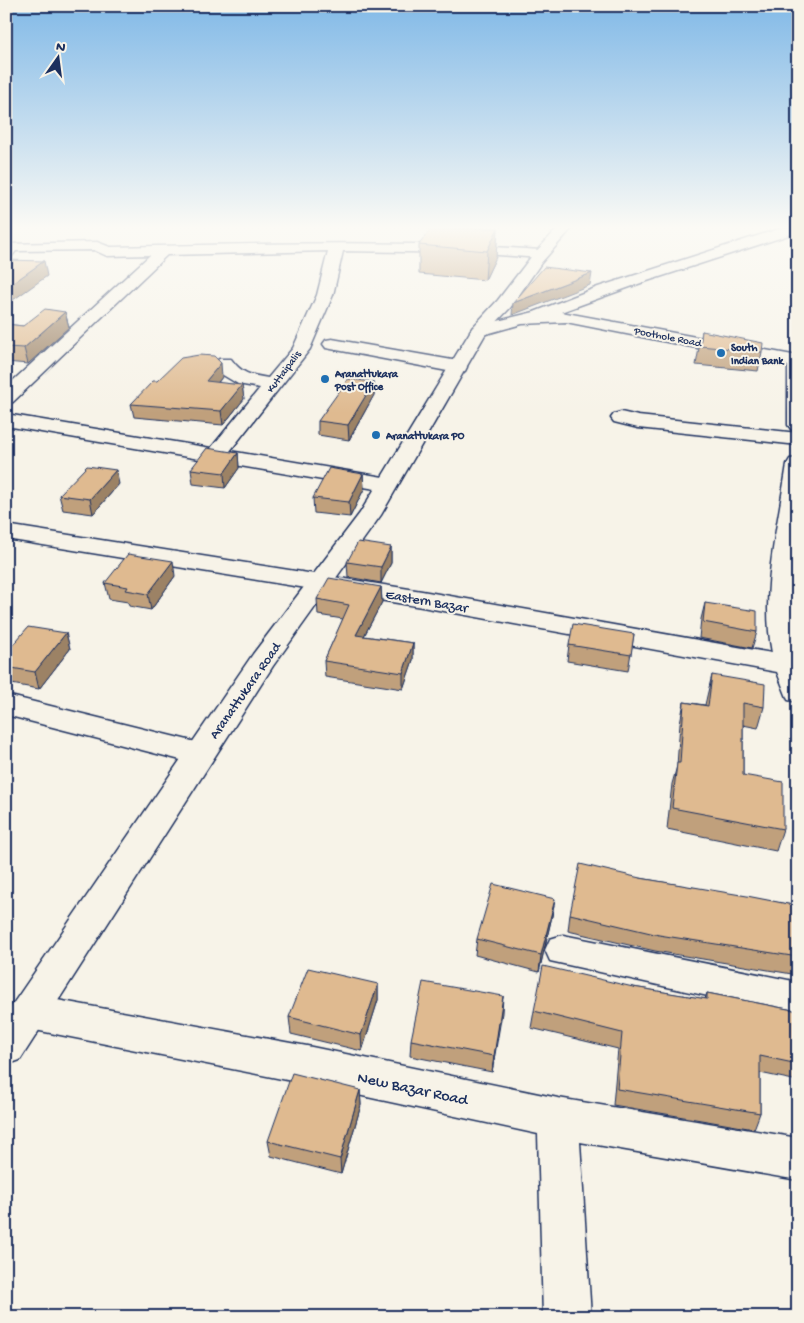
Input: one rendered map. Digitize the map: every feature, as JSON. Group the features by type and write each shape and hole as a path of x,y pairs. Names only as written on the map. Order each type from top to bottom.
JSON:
{"street":[{"path":"6,398 122,290"},
{"name":"Kuttaipalis","path":"216,455 301,349 326,290"},
{"name":"Aranattukara Road","path":"6,1047 264,660 370,515 479,331 515,290"},
{"path":"504,304 512,312 539,315 572,301 608,290"},
{"name":"Poothole Road","path":"479,331 539,315 593,322 797,362"},
{"path":"332,344 458,366"},
{"path":"797,362 798,425"},
{"path":"225,363 225,368 245,380 274,384"},
{"path":"621,418 798,439"},
{"path":"6,420 387,484"},
{"path":"798,464 782,568 783,640 788,665 798,692"},
{"name":"Eastern Bazar","path":"6,532 322,582 788,665"},
{"path":"6,706 200,754"},
{"path":"563,950 798,999"},
{"name":"New Bazar Road","path":"30,1012 307,1064 558,1118 798,1159"},
{"path":"558,1118 567,1317"}],"building":[{"path":"524,290 548,290 513,303"},
{"path":"45,309 65,312 24,348 6,347 6,324 23,326"},
{"path":"702,331 763,343 762,352 700,346"},
{"path":"199,355 214,356 221,363 206,381 242,385 221,411 131,404 153,381 157,381 181,358"},
{"path":"348,379 374,382 348,425 318,421"},
{"path":"207,448 238,453 224,473 191,469"},
{"path":"87,466 116,470 90,499 59,495"},
{"path":"329,468 363,474 349,502 313,498"},
{"path":"358,542 391,547 381,567 347,562"},
{"path":"128,554 173,561 148,594 126,590 128,587 105,583"},
{"path":"329,578 381,587 356,635 413,643 403,673 324,661 349,605 317,599"},
{"path":"705,603 757,611 757,632 703,622"},
{"path":"573,624 634,634 631,655 569,645"},
{"path":"28,627 66,633 35,672 6,667 6,653"},
{"path":"712,675 765,684 764,707 743,703 743,775 783,782 783,829 672,808 677,763 680,763 684,702 708,706"},
{"path":"580,864 640,878 798,906 798,957 659,935 570,914"},
{"path":"493,884 555,899 541,955 477,939"},
{"path":"543,966 633,987 707,999 707,993 798,1011 798,1064 760,1056 760,1113 617,1089 622,1033 534,1011"},
{"path":"308,968 378,984 361,1035 289,1017"},
{"path":"423,982 503,996 494,1056 411,1040"},
{"path":"292,1073 360,1090 340,1159 268,1141"}],"place":[{"name":"South Indian Bank","path":"721,353"},
{"name":"Aranattukara Post Office","path":"325,379"},
{"name":"Aranattukara PO","path":"376,435"}]}
